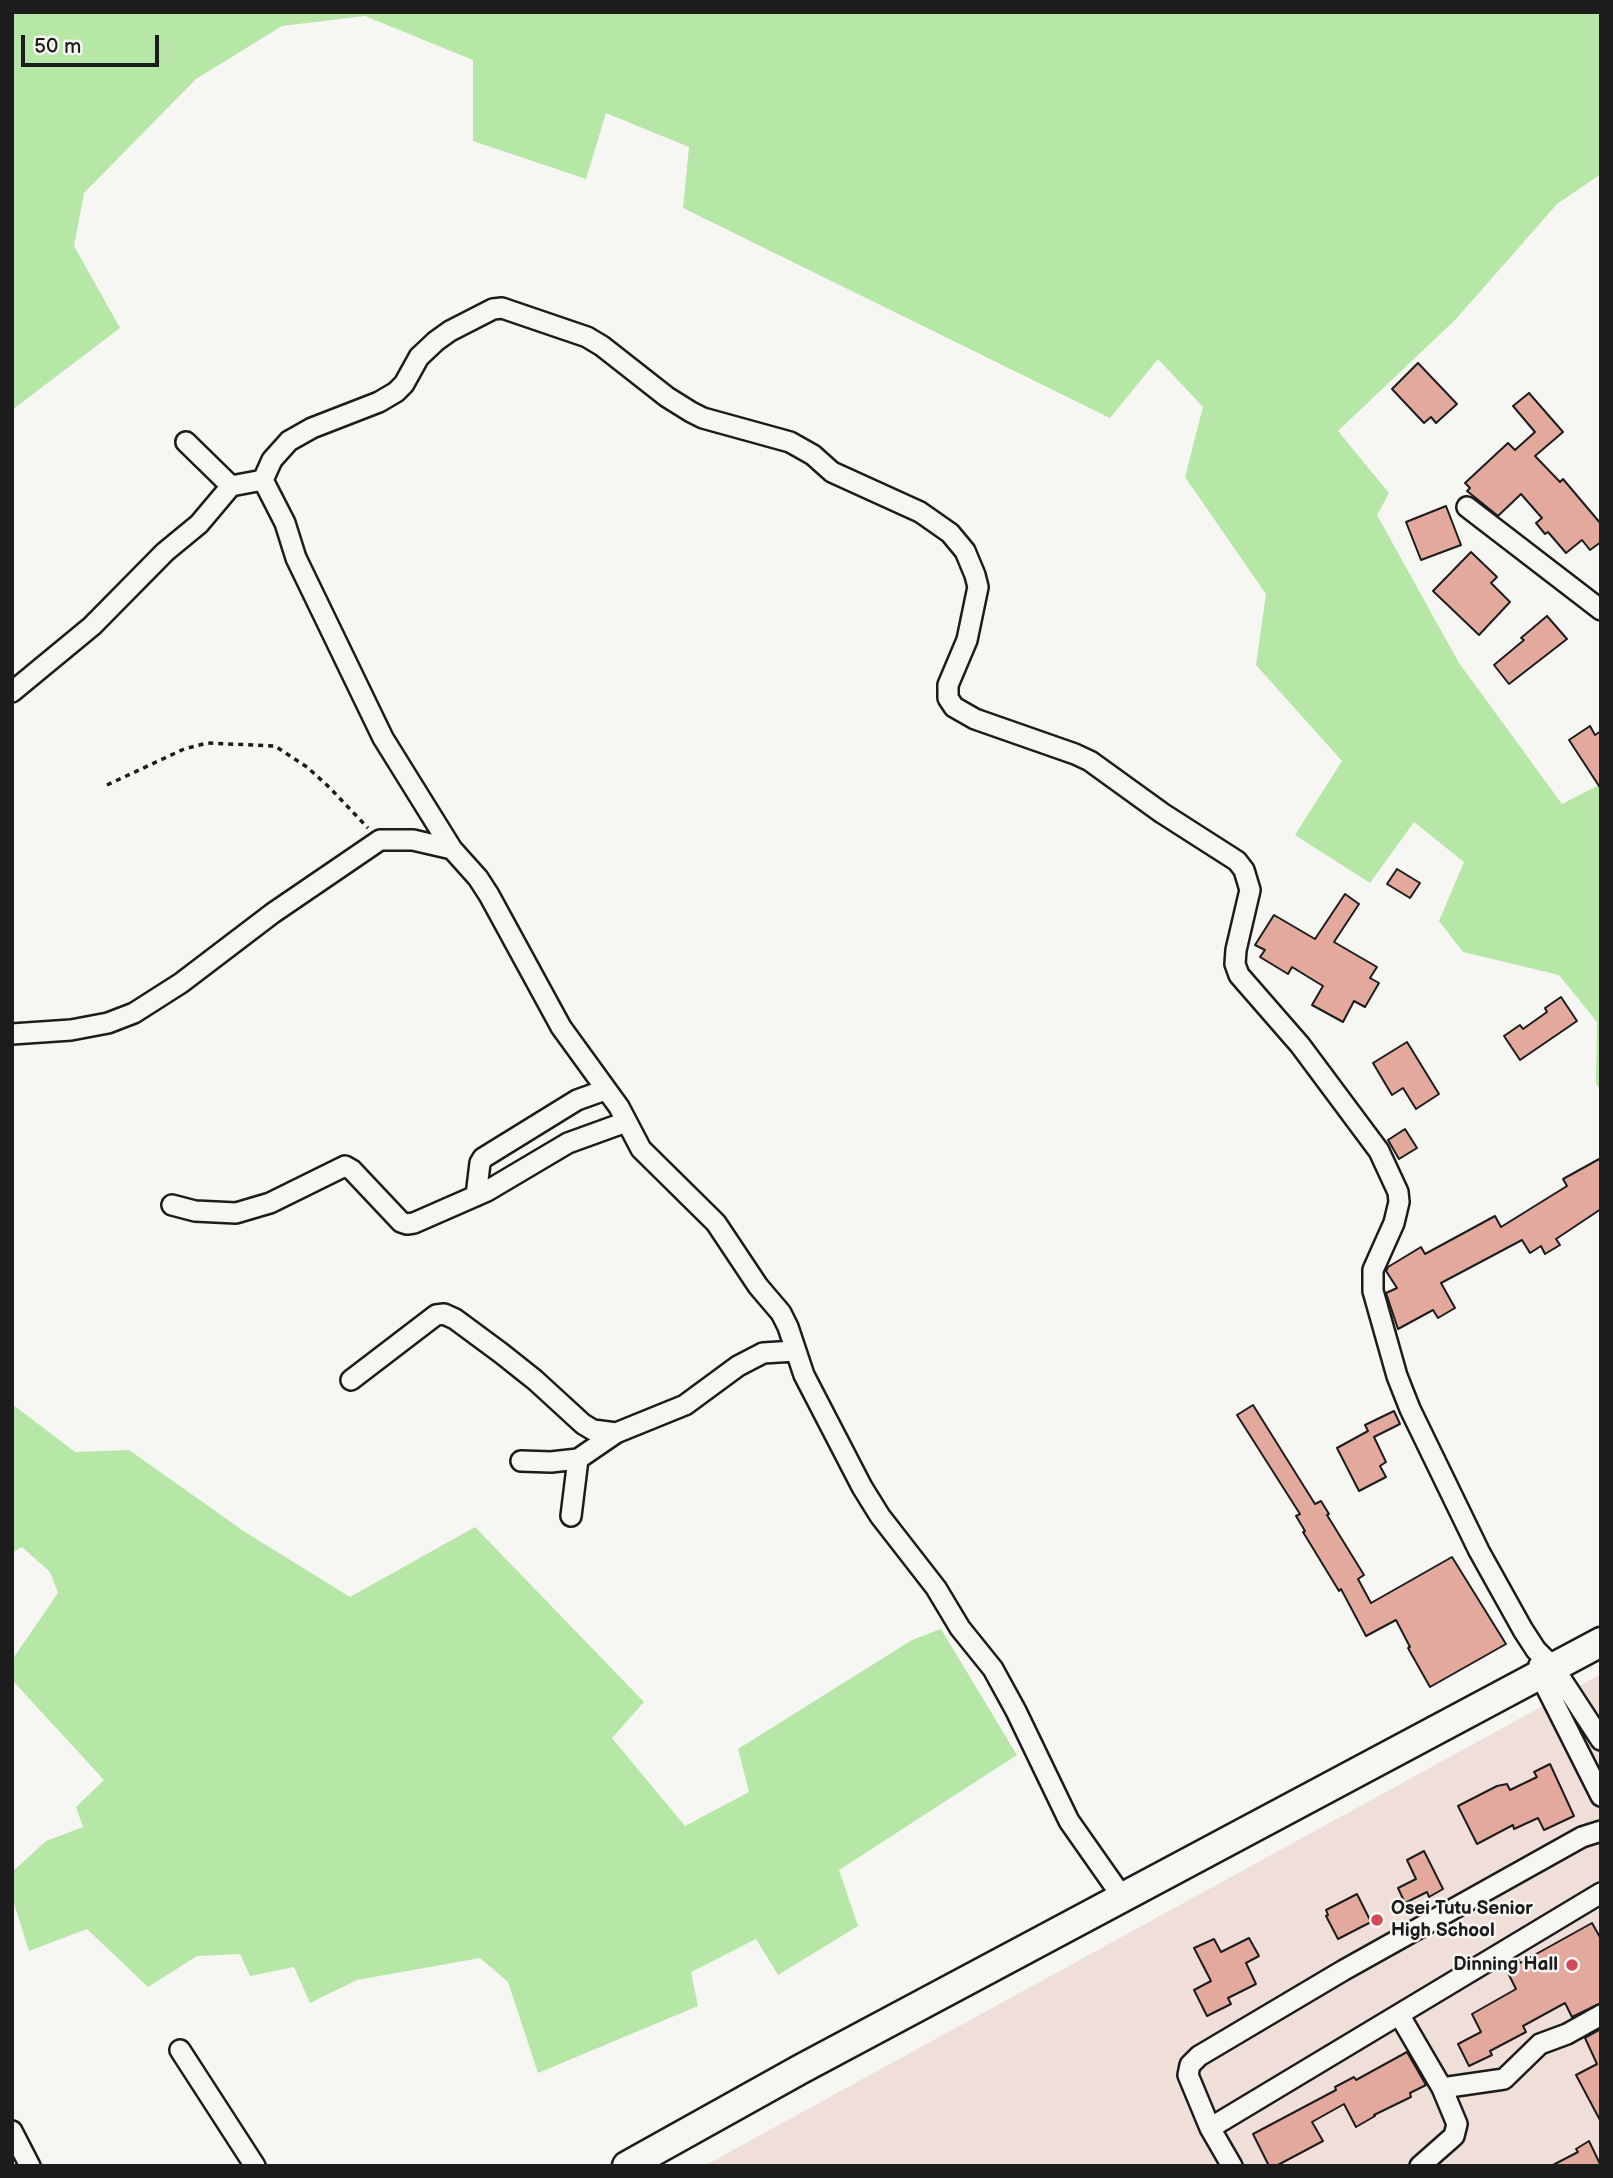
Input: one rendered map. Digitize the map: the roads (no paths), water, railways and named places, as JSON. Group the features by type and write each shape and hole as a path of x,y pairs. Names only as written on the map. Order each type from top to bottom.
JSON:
{"street":[{"path":"263,480 272,460 289,441 312,428 379,402 396,392 404,384 419,357 436,341 471,320 493,309 502,308 587,337 691,412 703,418 790,442 813,455 832,472 920,512 950,533 965,551 978,587 967,640 948,685 948,698 954,707 975,719 1090,761 1162,813 1237,861 1244,870 1250,890 1236,950 1235,964 1239,975 1300,1045 1379,1151 1391,1174 1399,1202 1391,1234 1373,1270 1373,1291 1397,1376 1438,1469 1500,1589 1543,1664 1601,1796"},
{"path":"186,442 232,486"},
{"path":"12,692 92,626 165,552 199,524 232,486 263,480"},
{"path":"263,480 285,523 296,558 373,718 452,849 470,868 489,895 561,1027 619,1107 641,1149 725,1234 758,1286 781,1313 804,1375 862,1487 880,1516 936,1588 960,1628 993,1669 1069,1821 1123,1898"},
{"path":"1467,508 1601,610"},
{"path":"12,1034 71,1030 108,1023 134,1013 181,984 273,913 380,840 413,840 452,849"},
{"path":"476,1196 483,1158 577,1100 606,1090"},
{"path":"172,1205 195,1211 236,1213 270,1203 345,1166 352,1170 401,1222 407,1224 425,1219 476,1196 568,1143 626,1122"},
{"path":"351,1380 436,1315 444,1314 510,1359 583,1424 593,1430 616,1433"},
{"path":"521,1461 578,1459 616,1433 685,1405 738,1366 763,1353 795,1351"},
{"path":"571,1516 578,1459"},
{"path":"627,2166 801,2069 1123,1898 1543,1664 1601,1642"},
{"path":"1543,1664 1601,1740"},
{"path":"1232,2166 1210,2128 1188,2075 1190,2065 1199,2056 1570,1843 1590,1833 1601,1831"},
{"path":"1210,2128 1601,1893"},
{"path":"1400,2015 1456,2117 1457,2132 1419,2166"},
{"path":"1442,2088 1504,2079 1540,2043 1567,2034 1601,2015"},
{"path":"180,2050 255,2166"},
{"path":"12,2131 30,2166"}],"place":[{"name":"Osei Tutu Senior High School","path":"1377,1920"},
{"name":"Dinning Hall","path":"1572,1965"}]}
